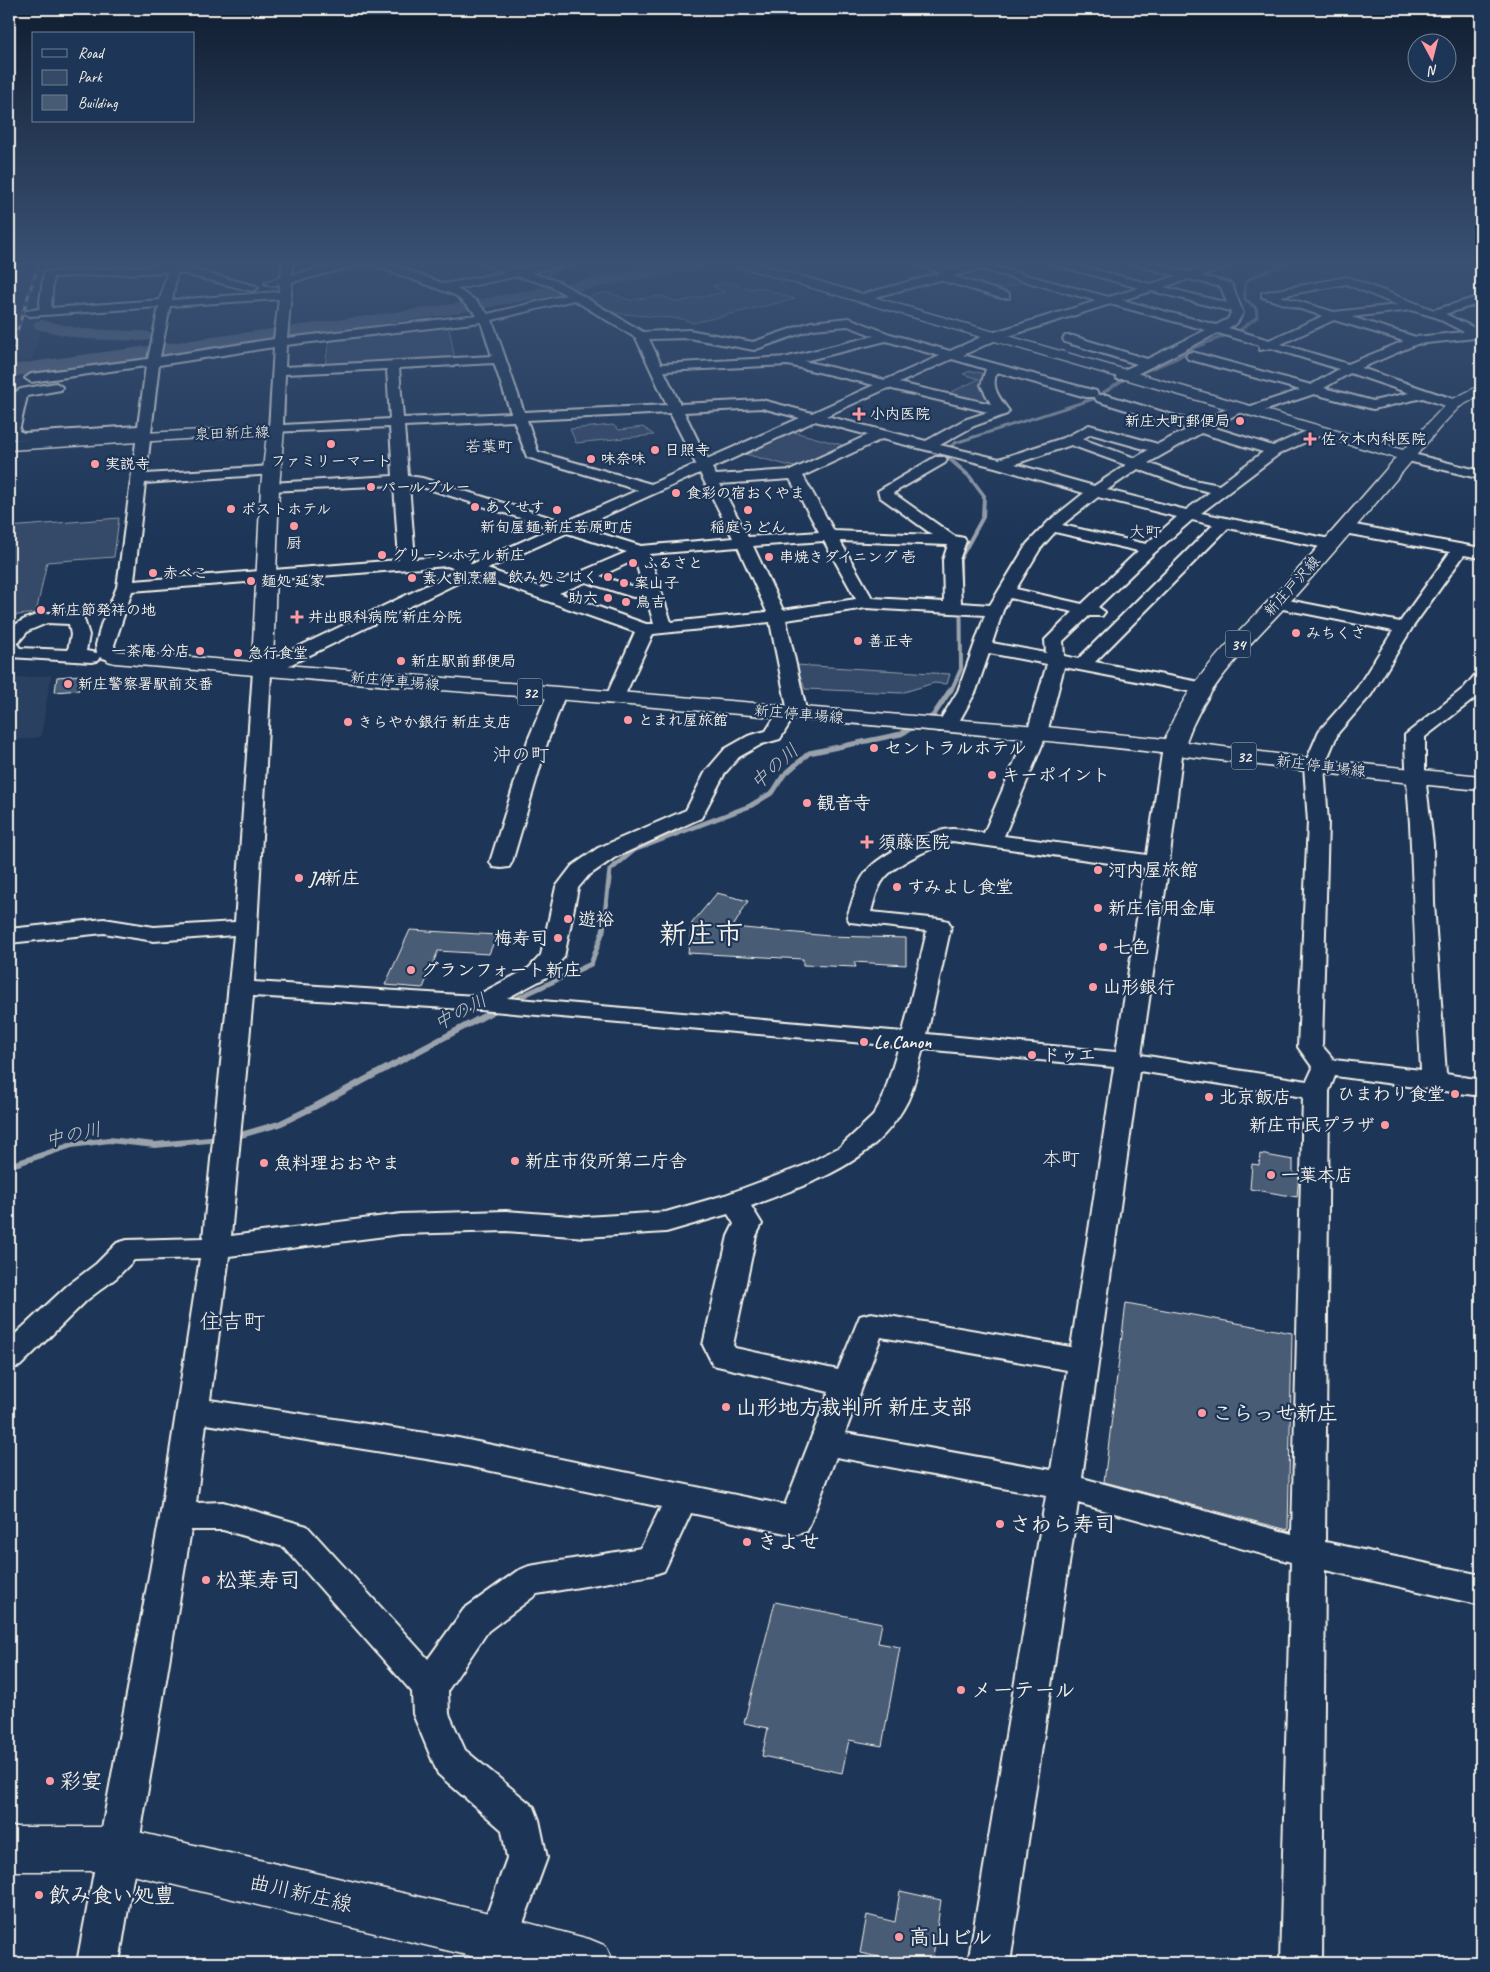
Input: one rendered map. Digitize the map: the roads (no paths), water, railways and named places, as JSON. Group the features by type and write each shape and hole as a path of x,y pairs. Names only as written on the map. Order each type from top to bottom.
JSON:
{"main road":[{"path":"1050,354 1316,432 1406,456"},
{"name":"新庄戸沢線","path":"1173,747 1179,728 1202,688 1222,661 1278,603 1406,456 1454,404 1481,389"},
{"name":"泉田新庄線","path":"9,445 144,434 276,429 271,478 262,670"},
{"name":"新庄停車場線","path":"116,657 1037,733 1173,747 1314,766 1481,783"},
{"name":"曲川新庄線","path":"9,1849 116,1849 498,1939 589,1963"}],"street":[{"path":"116,657 106,653 105,645 110,625 125,588 156,354"},
{"path":"31,378 153,364 213,354"},
{"path":"279,354 276,429 762,404 881,434 939,452 1000,464 1095,492 1188,516 1330,544"},
{"path":"498,354 532,454 651,489"},
{"path":"485,1004 537,973 552,957 567,887 580,870 606,853 694,814 716,771 732,753 755,740 773,735 793,713 777,616 743,542 675,408 651,354"},
{"path":"658,368 788,361 816,354"},
{"path":"947,354 1091,394"},
{"path":"1118,354 1148,363"},
{"path":"1167,354 1148,363 1102,398 1274,450"},
{"path":"1232,368 1252,354"},
{"path":"1304,354 1454,404"},
{"path":"938,726 966,691 995,610 1005,592 1033,547 1050,527 1095,492 1199,427 1244,410 1312,390 1349,368 1383,354"},
{"path":"98,1963 116,1849 177,1517 216,1248 242,988 244,928 262,670 651,489 951,355"},
{"path":"1192,356 1373,405 1423,394"},
{"path":"278,371 500,359"},
{"path":"788,361 1002,411"},
{"path":"144,434 22,437 12,433 21,393 153,364"},
{"path":"393,366 407,564"},
{"path":"994,366 987,378 987,388 1002,411"},
{"path":"951,541 885,494 885,491 939,452 969,423 1002,411"},
{"path":"1000,464 1071,440 1089,429 1160,450"},
{"path":"1081,666 1126,619 1188,516 1274,450 1316,432"},
{"path":"713,480 795,474 881,434"},
{"path":"1071,440 1190,483 1221,490"},
{"path":"1406,456 1481,475"},
{"path":"795,474 866,603"},
{"path":"138,479 402,479 431,485 640,551"},
{"path":"991,841 1037,733 1056,662 1054,640 1086,610 1164,554 1224,523"},
{"path":"1050,527 1164,554"},
{"path":"1344,528 1481,553"},
{"path":"544,594 648,549 830,536 958,541 951,560 959,607"},
{"path":"1301,1963 1308,1645 1307,1552 1321,1079 1310,1047 1318,822 1314,766 1329,730 1364,691 1404,628 1460,550"},
{"path":"640,551 664,628"},
{"path":"125,588 501,558"},
{"path":"448,562 596,611 635,625 643,630 777,616 866,603 995,610"},
{"path":"584,576 633,592 652,591"},
{"path":"596,611 633,592"},
{"path":"1005,592 1126,619"},
{"path":"1278,603 1404,628"},
{"path":"76,656 80,636 77,620 66,618 29,621 20,626 9,644 15,653 76,656 116,657"},
{"path":"614,699 644,635 643,630"},
{"path":"981,646 1056,662 1202,688"},
{"path":"1434,1080 1423,903 1422,844 1415,776 1415,735 1470,692 1481,679"},
{"path":"501,862 538,740 556,694"},
{"path":"989,1963 1084,1362 1158,862 1173,747"},
{"path":"9,1358 77,1293 106,1271 127,1250 216,1248 401,1224 506,1221 585,1227 666,1222 735,1202 813,1172 849,1153 883,1121 896,1098 913,1040 940,926 858,917 877,873 926,842 940,836 952,835 1158,862"},
{"path":"9,936 104,926 154,934 244,928"},
{"path":"242,988 485,1004 913,1040 1321,1079 1434,1080 1481,1088"},
{"path":"735,1202 748,1224 742,1236 718,1345 724,1356 849,1384"},
{"path":"194,1410 458,1451 795,1521 871,1324 1084,1362"},
{"path":"826,1442 1064,1486 1307,1552 1481,1590"},
{"path":"498,1939 527,1858 520,1820 451,1762 431,1714 430,1686 476,1620 529,1581 652,1561 682,1497"},
{"path":"177,1517 223,1516 295,1536 430,1686"}],"waterway":[{"path":"9,371 131,354"},
{"name":"中の川","path":"949,448 955,443 1093,399 1123,380 1183,354"},
{"name":"中の川","path":"950,447 943,453 969,476 984,496 983,517 960,559 961,669 951,691"},
{"name":"中の川","path":"925,720 933,716 951,689"},
{"name":"中の川","path":"509,1002 591,964 603,931 610,870 634,850 750,806 773,792 783,776 809,753 901,734 917,725"},
{"name":"中の川","path":"234,1137 279,1124 314,1107 499,1008"},
{"name":"中の川","path":"9,1166 72,1145 109,1140 155,1145 220,1139"}],"place":[{"name":"小内医院","path":"859,414"},
{"name":"新庄大町郵便局","path":"1240,421"},
{"name":"佐々木内科医院","path":"1310,439"},
{"name":"ファミリーマート","path":"331,444"},
{"name":"日照寺","path":"655,450"},
{"name":"味奈味","path":"591,459"},
{"name":"実説寺","path":"95,464"},
{"name":"パールブルー","path":"371,487"},
{"name":"食彩の宿おくやま","path":"676,493"},
{"name":"あくせす","path":"475,507"},
{"name":"ポストホテル","path":"231,509"},
{"name":"新旬屋麺 新庄若原町店","path":"557,510"},
{"name":"稲庭うどん","path":"748,510"},
{"name":"厨","path":"294,526"},
{"name":"グリーンホテル新庄","path":"382,555"},
{"name":"串焼きダイニング 壱","path":"769,557"},
{"name":"ふるさと","path":"633,563"},
{"name":"赤べこ","path":"153,573"},
{"name":"飲み処こはく","path":"608,577"},
{"name":"素人割烹纒","path":"412,578"},
{"name":"麺処 延家","path":"251,581"},
{"name":"案山子","path":"624,583"},
{"name":"助六","path":"608,598"},
{"name":"鳥吉","path":"626,602"},
{"name":"新庄節発祥の地","path":"41,610"},
{"name":"井出眼科病院 新庄分院","path":"297,617"},
{"name":"みちくさ","path":"1296,633"},
{"name":"善正寺","path":"858,641"},
{"name":"一茶庵 分店","path":"200,651"},
{"name":"急行食堂","path":"238,653"},
{"name":"新庄駅前郵便局","path":"401,661"},
{"name":"新庄警察署駅前交番","path":"68,684"},
{"name":"とまれ屋旅館","path":"628,720"},
{"name":"きらやか銀行 新庄支店","path":"348,722"},
{"name":"セントラルホテル","path":"874,748"},
{"name":"キーポイント","path":"992,775"},
{"name":"観音寺","path":"807,803"},
{"name":"須藤医院","path":"867,842"},
{"name":"河内屋旅館","path":"1098,870"},
{"name":"JA新庄","path":"299,878"},
{"name":"すみよし食堂","path":"897,887"},
{"name":"新庄信用金庫","path":"1098,908"},
{"name":"遊裕","path":"568,919"},
{"name":"梅寿司","path":"558,938"},
{"name":"七色","path":"1103,947"},
{"name":"グランフォート新庄","path":"411,970"},
{"name":"山形銀行","path":"1093,987"},
{"name":"Le Canon","path":"864,1042"},
{"name":"ドゥエ","path":"1032,1055"},
{"name":"ひまわり食堂","path":"1455,1094"},
{"name":"北京飯店","path":"1209,1097"},
{"name":"新庄市民プラザ","path":"1385,1125"},
{"name":"新庄市役所第二庁舎","path":"515,1161"},
{"name":"魚料理おおやま","path":"264,1163"},
{"name":"一葉本店","path":"1271,1175"},
{"name":"山形地方裁判所 新庄支部","path":"726,1407"},
{"name":"こらっせ新庄","path":"1202,1413"},
{"name":"さわら寿司","path":"1000,1524"},
{"name":"きよせ","path":"747,1542"},
{"name":"松葉寿司","path":"206,1580"},
{"name":"メーテール","path":"961,1690"},
{"name":"彩宴","path":"50,1781"},
{"name":"飲み食い処豊","path":"39,1895"},
{"name":"高山ビル","path":"899,1937"}],"district":[{"name":"若葉町","path":"489,446"},
{"name":"大町","path":"1145,531"},
{"name":"沖の町","path":"521,754"},
{"name":"新庄市","path":"701,933"},
{"name":"本町","path":"1061,1158"},
{"name":"住吉町","path":"232,1321"}]}
